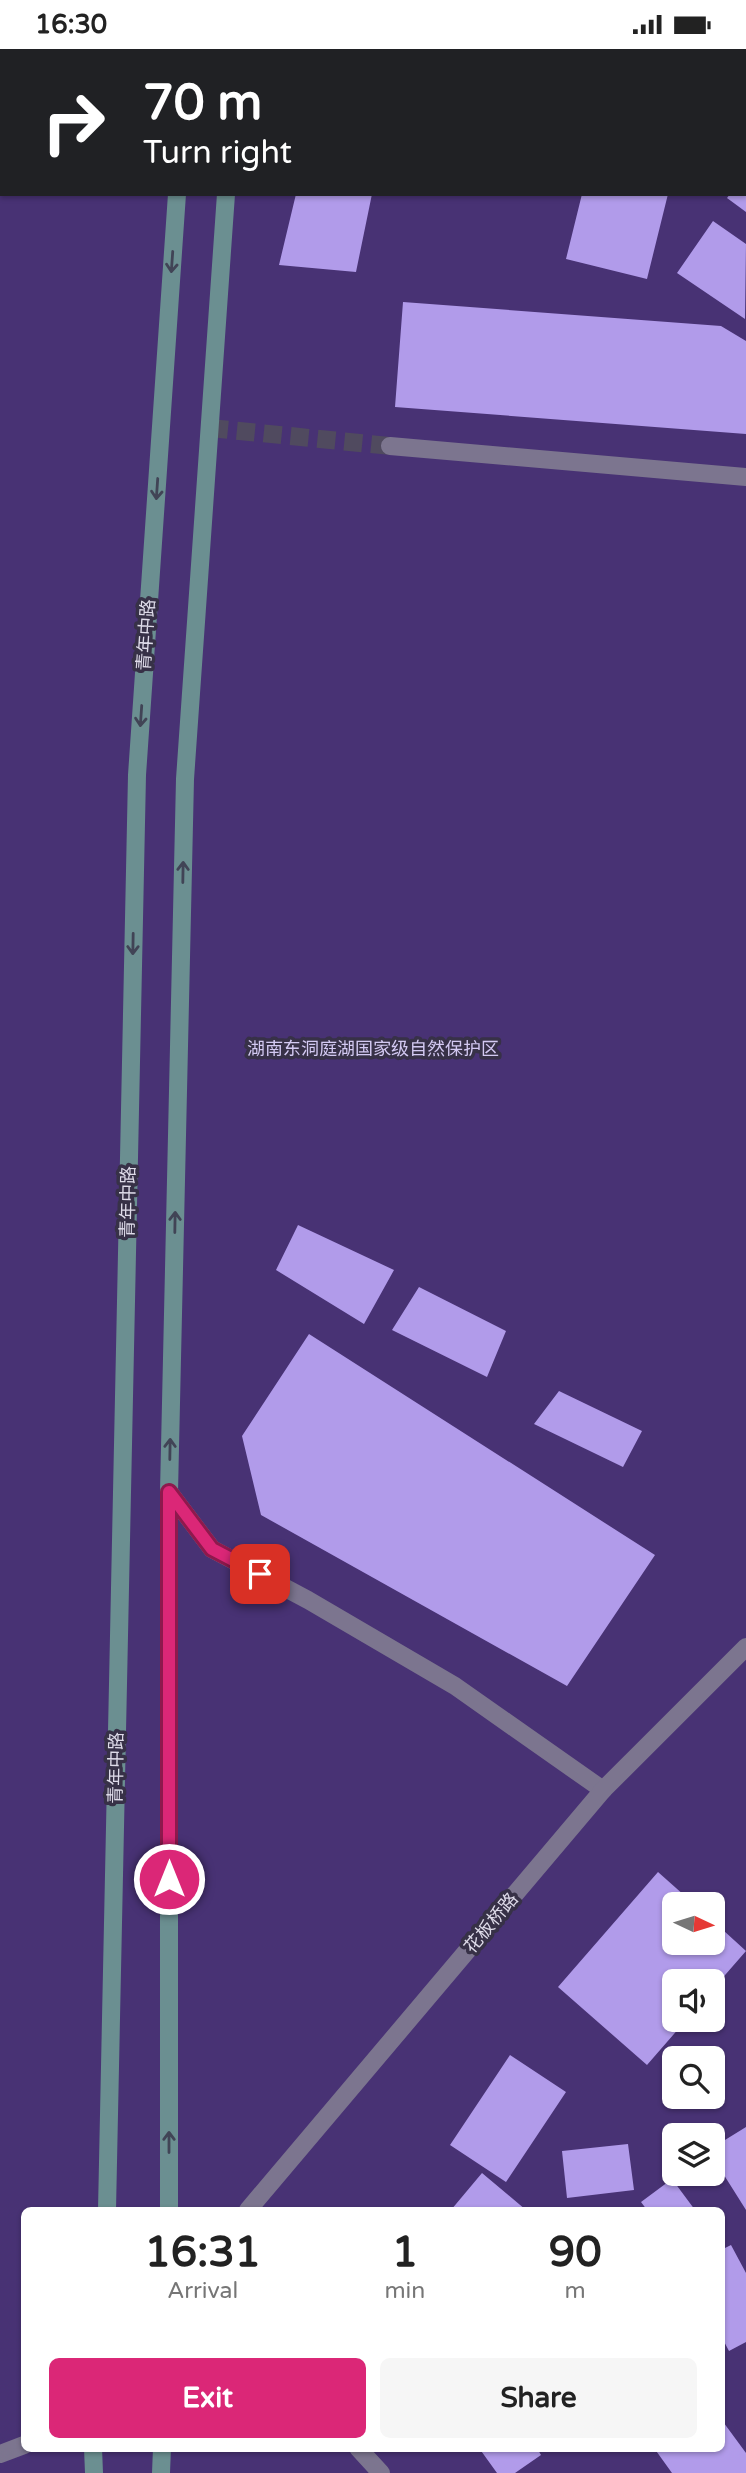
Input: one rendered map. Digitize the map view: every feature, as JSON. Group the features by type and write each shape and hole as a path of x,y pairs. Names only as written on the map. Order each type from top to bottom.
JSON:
{"main road":[{"name":"青年中路","path":"107,2207 137,775 177,196"},
{"path":"169,2207 169,1492 185,779 226,196"},
{"path":"93,2452 94,2473"},
{"path":"161,2473 162,2452"}],"street":[{"path":"390,446 746,477"},
{"path":"169,1492 212,1549 308,1600 455,1686 603,1790"},
{"name":"花板桥路","path":"250,2207 603,1790 746,1647"},
{"path":"0,2454 21,2446"},
{"path":"362,2452 381,2473"}],"green space":[{"name":"湖南东洞庭湖国家级自然保护区","path":"0,196 746,196 746,2473 0,2473"}],"building":[{"path":"296,196 372,196 356,272 279,265"},
{"path":"582,196 668,196 647,279 566,259"},
{"path":"746,196 746,212 727,198"},
{"path":"713,221 746,244 745,319 677,273"},
{"path":"403,302 721,326 746,341 746,434 395,407"},
{"path":"298,1225 394,1270 364,1324 276,1270"},
{"path":"419,1287 506,1331 487,1377 392,1330"},
{"path":"309,1334 655,1555 567,1686 261,1515 242,1436"},
{"path":"559,1391 642,1431 623,1467 534,1424"},
{"path":"658,1872 680,1892 662,1892 662,1955 725,1955 725,1932 746,1951 725,1975 725,1969 662,1969 662,2032 676,2032 647,2065 558,1987"},
{"path":"510,2055 566,2092 506,2182 450,2145"},
{"path":"746,2127 746,2210 725,2177 725,2140"},
{"path":"628,2144 634,2190 567,2198 562,2151"},
{"path":"482,2173 522,2207 454,2207"},
{"path":"663,2186 677,2186 693,2207 645,2207 641,2202"},
{"path":"731,2245 746,2273 746,2342 729,2351 725,2344 725,2248"},
{"path":"725,2424 746,2453 746,2473 672,2473 657,2452 725,2452"},
{"path":"482,2452 539,2452 541,2455 515,2473 497,2473"}],"tunnel":[{"path":"210,428 390,446"}],"route":[{"path":"169,1879 169,1492 212,1549 260,1574"}]}
